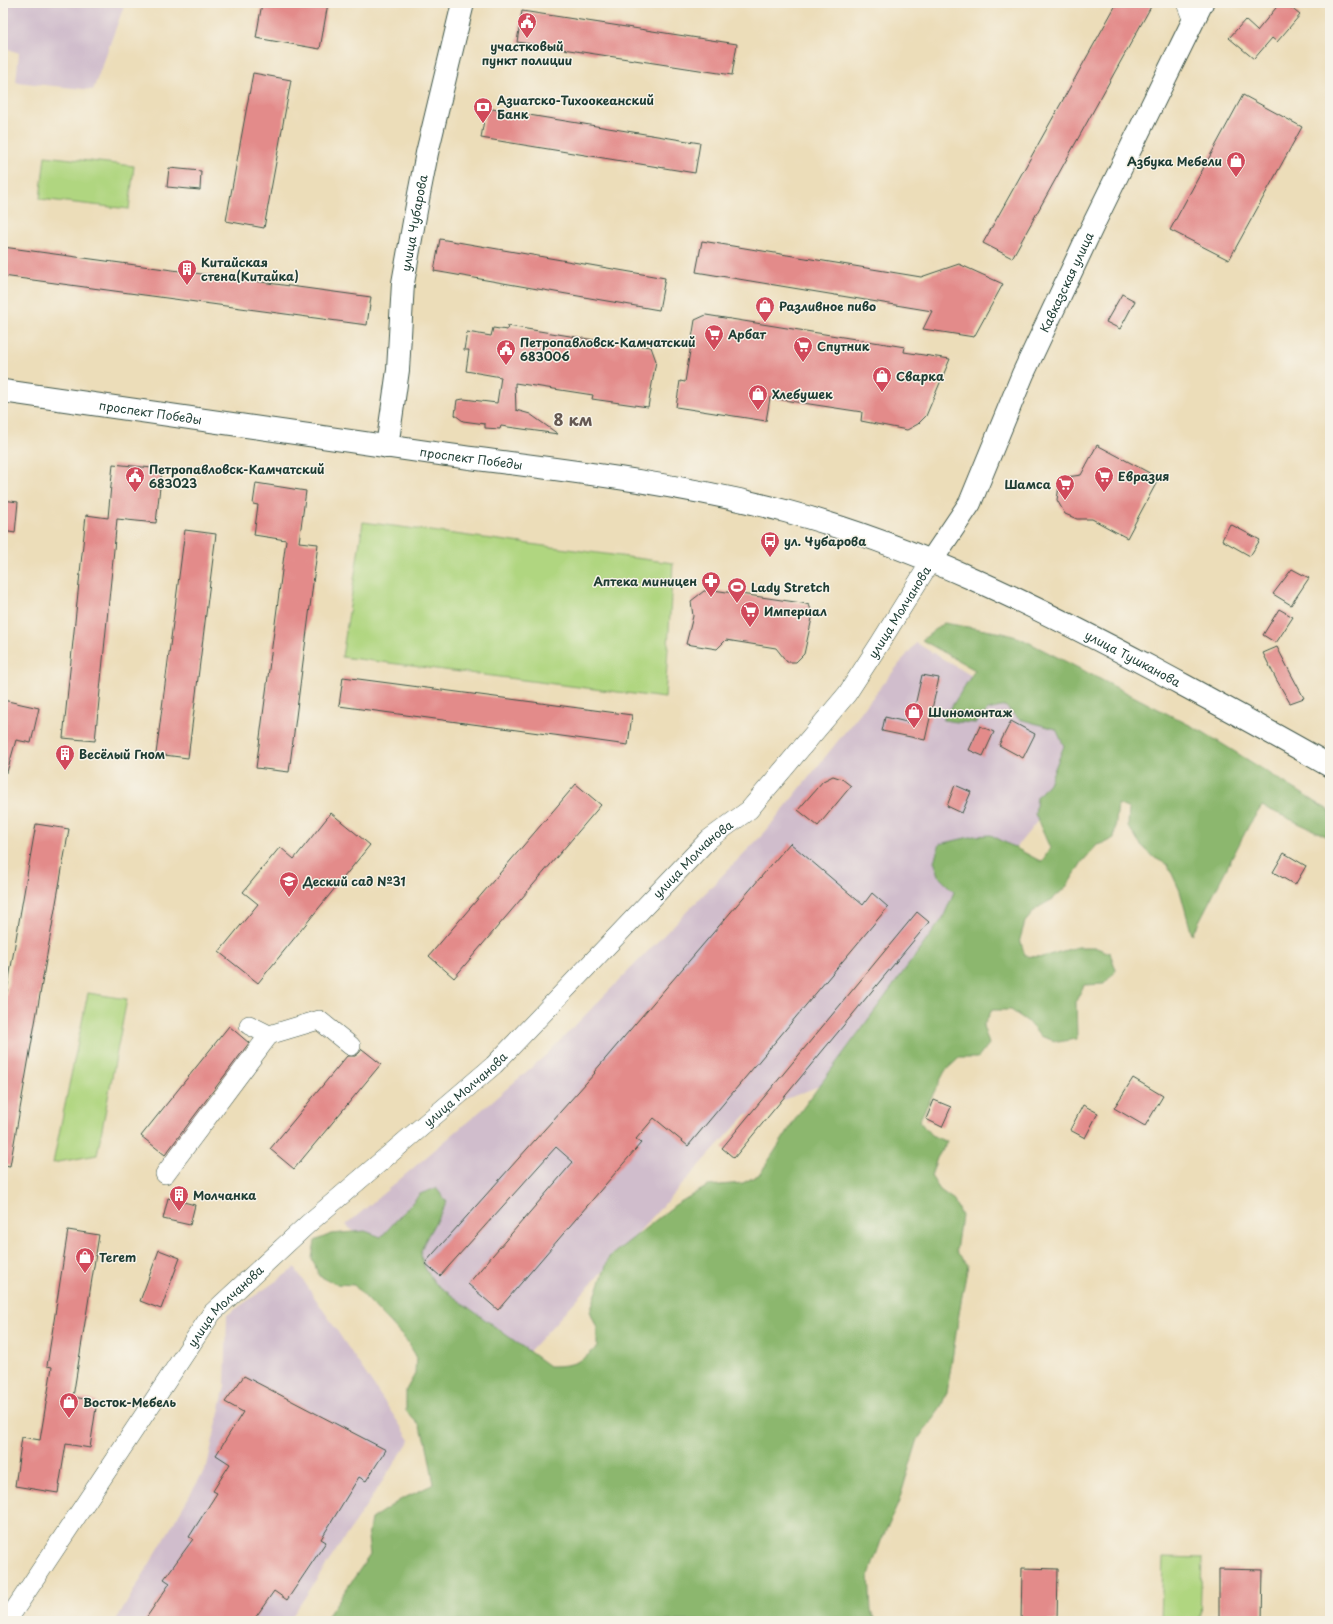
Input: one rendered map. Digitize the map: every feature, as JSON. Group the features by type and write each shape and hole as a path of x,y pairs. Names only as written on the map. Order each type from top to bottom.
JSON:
{"main road":[{"name":"улица Чубарова","path":"387,447 398,370 404,283 418,194 428,146 463,3"},
{"name":"Кавказская улица","path":"931,561 970,504 1030,361 1194,9"},
{"name":"проспект Победы","path":"3,391 387,447 634,480 786,511 865,536 931,561"},
{"name":"улица Тушканова","path":"931,561 1000,591 1079,629 1330,766"}],"street":[{"name":"улица Молчанова","path":"7,1621 212,1313 309,1223 494,1065 709,839 749,810 847,694 931,561"},
{"path":"165,1174 269,1035 319,1020 351,1046"},
{"path":"249,1024 269,1035"}],"shaded area":[{"path":"3,3 125,3 93,90 16,82 19,53 3,47"},
{"path":"916,643 1096,749 824,1084 746,1115 512,1370 346,1225 545,1056 766,831"},
{"path":"295,1268 410,1440 289,1621 116,1621 207,1466 225,1386 227,1315"}],"green space":[{"path":"45,156 134,166 129,209 40,199"},
{"path":"363,522 673,563 665,698 342,657"},
{"path":"944,623 1003,633 1020,638 1203,732 1330,811 1330,838 1262,806 1249,825 1192,935 1180,891 1168,865 1155,858 1141,845 1128,826 1129,809 1118,804 1114,838 1097,845 1082,862 1067,886 1053,899 1037,908 1025,922 1020,939 1025,956 1042,957 1077,947 1094,947 1110,953 1116,970 1104,984 1084,985 1076,1001 1077,1039 1058,1042 1040,1036 1027,1021 1011,1010 992,1010 983,1026 989,1044 978,1058 959,1058 945,1071 919,1121 931,1135 947,1142 937,1158 931,1176 940,1190 954,1200 961,1216 956,1251 968,1265 947,1392 940,1409 918,1439 898,1504 881,1541 869,1575 871,1611 875,1621 324,1621 370,1555 368,1537 371,1519 400,1500 434,1484 426,1441 419,1425 406,1411 406,1390 415,1374 416,1356 407,1341 354,1285 336,1284 319,1276 312,1258 315,1241 331,1234 365,1231 381,1237 420,1194 436,1188 447,1202 428,1236 422,1249 421,1257 428,1273 436,1284 549,1366 570,1364 581,1360 597,1347 597,1328 590,1311 609,1257 675,1205 708,1186 743,1183 760,1174 800,1112 943,918 954,892 940,878 934,861 940,844 974,836 991,835 1042,862 1050,848 1035,814 1037,797 1049,783 1064,746 1056,729 1019,719 1005,706 988,710 976,723 943,720 975,670 922,640"},
{"path":"88,993 127,999 97,1155 53,1163"},
{"path":"1163,1557 1202,1558 1200,1621 1161,1621"}],"building":[{"path":"262,3 328,3 320,49 256,38"},
{"path":"1117,3 1153,3 1012,258 983,243"},
{"path":"1280,3 1285,3 1300,15 1277,42 1272,38 1254,59 1229,38 1245,20 1257,31"},
{"path":"522,11 737,44 732,75 517,42"},
{"path":"253,73 291,80 264,228 226,221"},
{"name":"Азбука Мебели","path":"1243,95 1302,127 1229,260 1170,230"},
{"path":"486,108 700,143 695,173 481,138"},
{"path":"169,168 201,171 200,190 167,187"},
{"path":"440,239 665,278 659,310 434,271"},
{"path":"702,241 921,277 959,264 1003,284 974,337 923,329 932,311 696,272"},
{"name":"Китайская стена(Китайка)","path":"3,247 371,297 367,325 3,276"},
{"path":"1122,294 1135,301 1120,329 1106,322"},
{"path":"706,315 905,347 904,352 950,359 926,416 918,424 907,430 861,421 862,412 770,398 766,421 676,407 680,381 685,382 695,320"},
{"path":"508,326 601,341 651,347 656,361 648,407 592,399 593,395 515,383 516,410 530,414 558,434 501,426 500,429 485,428 485,424 463,421 455,415 457,400 464,399 497,403 501,377 466,371 469,350 464,350 467,332 491,336 493,328 507,330"},
{"name":"Евразия","path":"1097,445 1159,478 1127,538 1092,519 1077,519 1065,514 1057,500 1059,486 1067,477 1081,475"},
{"path":"113,464 162,469 156,523 117,519 95,741 63,738 86,515 108,518"},
{"path":"256,483 306,491 299,542 318,544 289,772 256,768 286,540 254,535 258,505 253,504"},
{"path":"3,500 18,502 15,533 3,531"},
{"path":"1230,524 1260,540 1250,556 1222,540"},
{"path":"185,530 216,534 188,758 156,754"},
{"path":"1292,569 1309,578 1291,605 1273,594"},
{"name":"Империал","path":"713,590 809,605 813,614 804,654 796,662 787,662 776,648 726,640 717,649 686,644 693,616 691,601 704,591"},
{"path":"1279,609 1293,617 1276,643 1263,635"},
{"path":"1277,647 1304,698 1290,703 1276,679 1263,653"},
{"path":"922,675 939,678 925,740 882,731 885,717 911,723"},
{"path":"343,677 632,715 628,745 339,706"},
{"path":"3,700 39,708 31,743 16,740 7,772 3,772"},
{"path":"1011,721 1035,734 1023,758 999,745"},
{"path":"980,726 994,732 983,756 969,750"},
{"path":"833,776 842,779 851,786 818,826 798,810 823,781"},
{"path":"576,784 601,805 454,978 429,956"},
{"path":"955,785 971,792 962,813 947,806"},
{"name":"Деский сад №31","path":"331,813 370,845 258,983 219,952 258,904 243,892 280,847 294,859"},
{"path":"36,824 69,829 10,1166 3,1165 3,1013"},
{"path":"790,843 863,905 872,893 888,907 688,1146 654,1118 636,1139 641,1143 498,1310 468,1284 573,1162 556,1147 440,1276 425,1263 595,1073 594,1072"},
{"path":"1284,853 1306,866 1295,885 1273,872"},
{"path":"917,912 929,922 734,1158 722,1148"},
{"path":"229,1026 249,1043 165,1155 141,1136"},
{"path":"362,1049 381,1064 294,1169 270,1149 347,1056 355,1056"},
{"path":"1133,1078 1163,1096 1145,1126 1114,1108"},
{"path":"934,1100 951,1107 942,1127 926,1119"},
{"path":"1083,1105 1098,1113 1085,1138 1070,1130"},
{"name":"Молчанка","path":"168,1198 195,1205 190,1225 163,1219"},
{"path":"68,1230 99,1235 73,1397 97,1401 90,1448 66,1444 58,1493 15,1486 22,1437 40,1440 52,1367 47,1366"},
{"path":"159,1250 180,1258 161,1309 140,1301"},
{"path":"244,1376 386,1450 366,1481 359,1477 321,1539 326,1542 287,1600 274,1591 253,1621 144,1621 170,1583 164,1579 193,1539 189,1537 217,1493 213,1491 230,1464 216,1455 243,1412 225,1402"},
{"path":"1022,1568 1058,1569 1057,1621 1021,1621"},
{"path":"1219,1569 1263,1570 1262,1621 1219,1621"}],"place":[{"name":"участковый пункт полиции","path":"527,39"},
{"name":"Азиатско-Тихоокеанский Банк","path":"483,124"},
{"name":"Азбука Мебели","path":"1236,178"},
{"name":"Китайская стена(Китайка)","path":"187,286"},
{"name":"Разливное пиво","path":"765,323"},
{"name":"Арбат","path":"714,351"},
{"name":"Спутник","path":"803,363"},
{"name":"Петропавловск-Камчатский 683006","path":"506,366"},
{"name":"Сварка","path":"882,393"},
{"name":"Хлебушек","path":"758,411"},
{"name":"Петропавловск-Камчатский 683023","path":"135,493"},
{"name":"Евразия","path":"1104,493"},
{"name":"Шамса","path":"1065,501"},
{"name":"ул. Чубарова","path":"770,558"},
{"name":"Аптека миницен","path":"711,598"},
{"name":"Lady Stretch","path":"737,604"},
{"name":"Империал","path":"750,628"},
{"name":"Шиномонтаж","path":"914,729"},
{"name":"Весёлый Гном","path":"65,771"},
{"name":"Деский сад №31","path":"289,898"},
{"name":"Молчанка","path":"179,1212"},
{"name":"Terem","path":"85,1274"},
{"name":"Восток-Мебель","path":"69,1419"}],"district":[{"name":"8 км","path":"573,419"}]}
